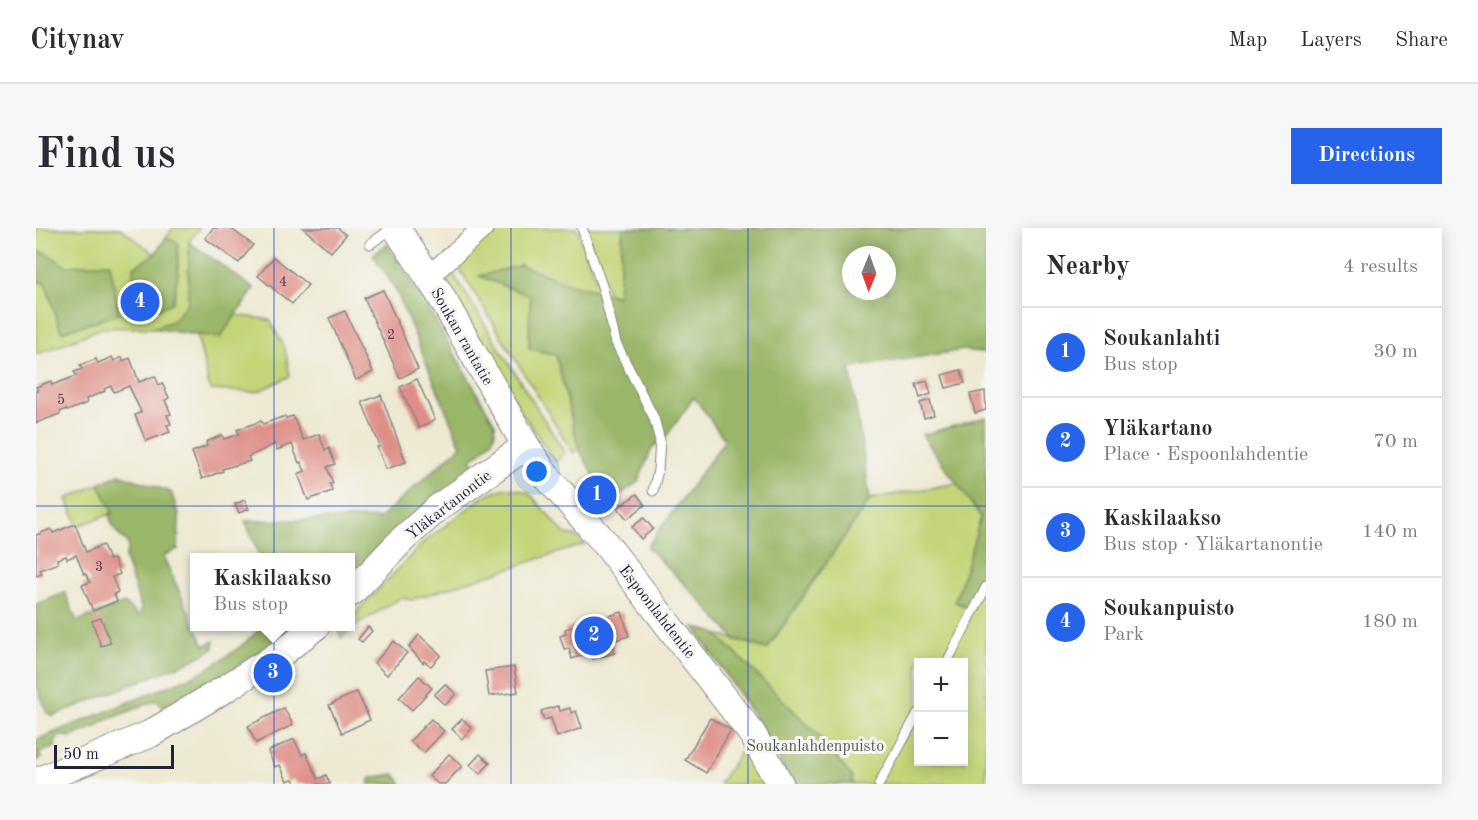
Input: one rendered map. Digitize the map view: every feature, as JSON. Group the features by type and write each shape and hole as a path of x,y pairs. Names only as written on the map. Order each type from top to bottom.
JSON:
{"street":[{"name":"Soukan rantatie","path":"394,228 429,276 526,446"},
{"path":"429,276 483,228"},
{"name":"Yläkartanontie","path":"355,588 403,539 439,507 526,446"},
{"name":"Espoonlahdentie","path":"526,446 547,477 605,543 753,735 780,784"},
{"path":"46,781 150,734 283,652 311,631"}],"lane":[{"path":"370,244 394,228"},
{"path":"582,228 603,289 616,343 654,418 660,441 658,470 653,491"},
{"path":"950,658 986,586"},
{"path":"879,784 914,720"}],"green space":[{"path":"36,228 120,228 155,254 173,228 199,228 189,242 254,289 236,315 270,320 285,349 290,376 257,392 210,390 197,335 152,328 102,328 36,355"},
{"path":"494,228 577,228 600,291 570,284 530,296 529,348 556,355 579,449 573,453 456,263"},
{"path":"586,228 623,228 618,296 608,293"},
{"path":"623,228 986,228 986,353 964,350 850,368 870,499 767,649 735,639 647,547 725,440 694,397 668,434 652,448 638,482 609,502 579,449 556,355 529,348 530,296 479,276 521,265 570,284 618,296"},
{"path":"166,238 178,243 178,274 173,302 159,309 132,285 134,267 155,254"},
{"path":"189,242 254,289 220,338 152,328 173,321 188,302"},
{"path":"387,244 428,308 495,424 495,430 489,444 471,459 476,468 355,579 355,553 258,553 245,521 380,518 461,446 395,288 373,255"},
{"path":"36,251 48,254 66,266 110,263 119,314 61,332 46,285 36,279"},
{"path":"452,272 565,453 556,462 524,416 445,278"},
{"path":"986,417 986,580 970,608 955,602 981,517 922,435"},
{"name":"Soukanlahdenpuisto","path":"986,473 986,784 792,784 756,719 694,627 767,649 870,499 957,483"},
{"path":"119,474 171,492 179,515 178,549 163,556 190,615 190,631 198,631 204,645 214,641 214,648 193,660 53,716 47,713 36,684 36,604 65,593 77,621 124,603 138,615 141,613 125,558 127,542 114,527 109,515 113,513 99,484"},
{"path":"99,484 113,513 78,526 67,499"},
{"path":"506,488 529,493 565,534 574,535 585,544 411,600 402,597 355,626 355,614 424,542 487,494"},
{"name":"Soukanlahdenpuisto","path":"694,627 715,633 818,735 852,777 852,784 792,784 756,719"},
{"path":"258,631 294,631 165,711 157,700 70,737 61,736 56,739 55,747 39,753 41,758 36,761 36,740 198,674 240,647"},
{"path":"339,631 349,631 341,638"},
{"path":"747,742 767,784 719,784"},
{"path":"394,774 402,784 368,784 371,778"}],"building":[{"path":"213,228 230,228 253,245 239,263 205,238"},
{"path":"303,228 338,228 346,235 331,252"},
{"path":"274,257 308,285 292,304 258,276"},
{"path":"383,290 418,369 400,378 364,298"},
{"path":"345,311 373,372 356,380 329,318"},
{"path":"112,357 114,361 122,357 123,361 130,358 139,382 155,376 159,385 162,383 169,398 165,400 171,414 167,415 171,424 167,425 170,432 146,441 135,415 141,412 129,386 114,392 111,386 86,399 87,403 67,411 66,409 60,414 36,423 36,391 38,391 36,387 51,381 52,385 76,376 74,372 82,369 80,365 96,359 98,363"},
{"path":"961,370 965,383 946,388 942,375"},
{"path":"417,379 435,420 419,428 400,387"},
{"path":"927,381 931,394 920,398 916,384"},
{"path":"985,391 986,410 975,413 970,394"},
{"path":"381,395 406,462 386,469 377,447 380,446 362,402"},
{"path":"930,400 934,415 924,418 920,403"},
{"path":"285,416 286,418 293,416 303,440 319,434 325,450 329,448 335,464 327,467 333,483 330,484 332,491 308,500 298,474 305,471 301,462 299,463 292,444 277,450 275,444 248,457 250,461 222,469 223,471 202,479 192,452 207,446 206,442 222,435 224,439 239,434 237,430 261,421 263,424"},
{"path":"637,494 645,505 627,519 618,508"},
{"path":"245,500 249,509 239,513 235,504"},
{"path":"644,518 653,529 641,539 632,527"},
{"path":"75,524 86,552 103,545 109,560 114,559 120,574 112,577 118,592 114,594 117,601 93,611 82,585 90,582 76,555 67,559 66,556 57,559 58,563 40,570 42,574 36,576 36,535 51,529 53,533"},
{"path":"622,612 629,636 612,641 615,653 593,659 590,647 585,649 586,654 572,659 569,648 564,649 560,636 566,634 565,629"},
{"path":"101,618 111,643 101,646 92,621"},
{"path":"368,627 372,631 362,642 358,639"},
{"path":"419,635 441,655 431,666 424,661 423,663 409,647"},
{"path":"394,641 407,653 387,675 374,663"},
{"path":"514,667 518,692 489,696 485,671"},
{"path":"419,676 432,688 412,710 399,698"},
{"path":"445,684 456,694 445,705 434,695"},
{"path":"357,692 370,720 342,733 329,705"},
{"path":"558,706 560,711 570,708 571,713 576,711 582,728 557,737 551,718 544,720 541,711"},
{"path":"284,708 293,725 256,743 248,726"},
{"path":"710,718 731,730 706,773 685,760"},
{"path":"431,719 444,731 424,753 410,741"},
{"path":"462,719 472,728 462,739 452,729"},
{"path":"294,739 302,755 306,753 318,779 326,775 330,784 296,784 293,779 287,781 280,765 275,767 268,751"},
{"path":"449,754 462,766 445,784 438,784 429,776"},
{"path":"480,754 490,763 480,774 470,765"}],"place":[{"name":"Soukanpuisto","path":"140,302"},
{"name":"Soukanlahti","path":"597,495"},
{"name":"Yläkartano","path":"594,636"},
{"name":"Kaskilaakso","path":"273,673"}]}
